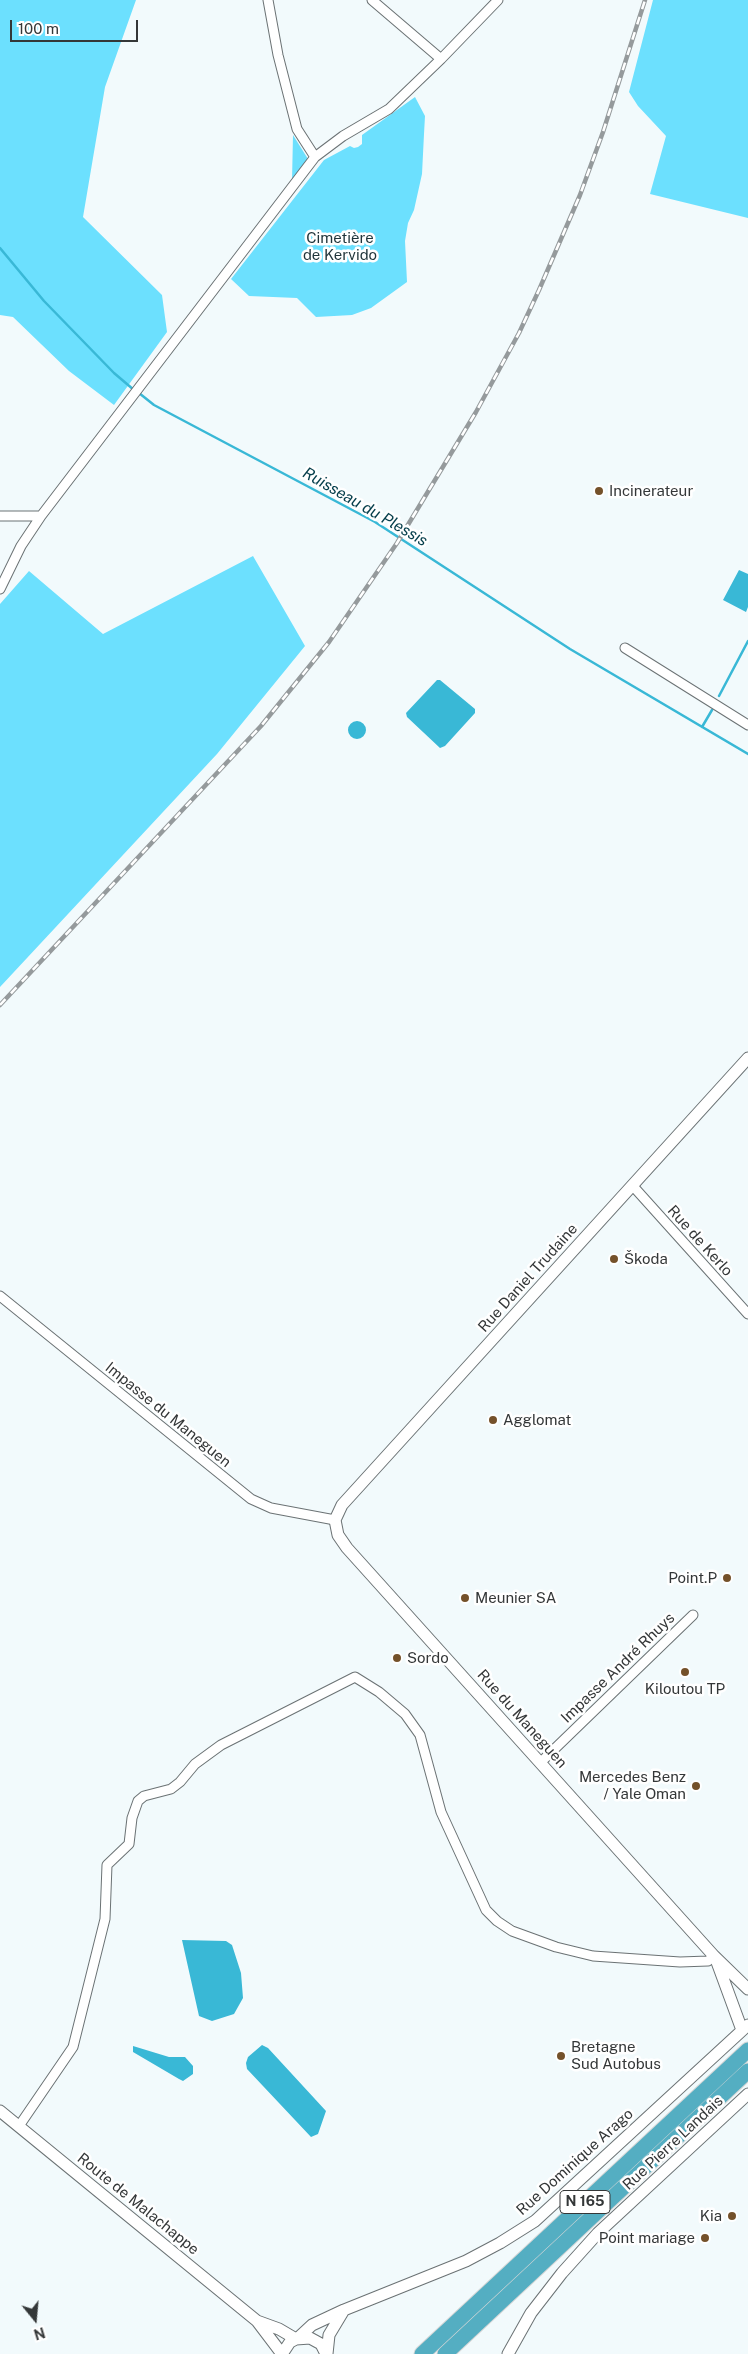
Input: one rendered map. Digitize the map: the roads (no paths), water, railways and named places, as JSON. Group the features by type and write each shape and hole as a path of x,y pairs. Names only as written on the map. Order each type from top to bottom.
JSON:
{"highway":[{"name":"N 165","path":"422,2354 748,2050"},
{"name":"N 165","path":"445,2354 748,2072"}],"street":[{"path":"268,0 278,55 297,129 315,157"},
{"path":"372,0 442,59"},
{"path":"0,589 21,546 41,516 141,388 315,157 343,136 389,109 442,59 498,0"},
{"path":"0,516 41,516"},
{"path":"625,648 748,725"},
{"name":"Rue Daniel Trudaine","path":"335,1520 342,1505 748,1058"},
{"name":"Rue de Kerlo","path":"632,1185 748,1314"},
{"name":"Impasse du Maneguen","path":"0,1296 251,1499 271,1508 335,1520"},
{"name":"Rue du Maneguen","path":"335,1520 338,1535 347,1548 714,1956 748,1989"},
{"name":"Impasse André Rhuys","path":"541,1762 693,1615"},
{"path":"19,2126 60,2070 73,2048 105,1919 107,1865 129,1844 132,1818 138,1801 144,1796 171,1789 180,1782 195,1764 221,1744 355,1677 379,1692 405,1714 420,1735 441,1812 486,1910 497,1921 512,1931 556,1947 593,1956 680,1962 708,1960 714,1956"},
{"name":"Rue du Maneguen","path":"714,1956 745,2028"},
{"name":"Rue Dominique Arago","path":"282,2354 290,2342 312,2325 344,2310 466,2261 500,2243 535,2220 745,2028"},
{"name":"Rue Pierre Landais","path":"508,2354 531,2313 562,2273 598,2233 748,2094"},
{"name":"Route de Malachappe","path":"0,2111 256,2321 282,2354"},
{"path":"327,2354 329,2335 344,2310"},
{"name":"Route de Malachappe","path":"256,2321 297,2338 310,2338 321,2344 327,2354"},
{"path":"279,2329 312,2325"},
{"path":"268,2337 270,2354"}],"waterway":[{"name":"Ruisseau du Plessis","path":"0,248 44,301 114,373 134,390"},
{"name":"Ruisseau du Plessis","path":"139,393 154,405 375,522 570,649 748,754"},
{"path":"719,696 748,641"},
{"path":"702,727 712,710"}],"railway":[{"path":"0,1005 261,726 329,642 397,543 476,412 519,333 539,290 580,195 603,132 645,0"}],"place":[{"name":"Incinerateur","path":"599,491"},
{"name":"Škoda","path":"614,1259"},
{"name":"Agglomat","path":"493,1420"},
{"name":"Point.P","path":"727,1578"},
{"name":"Meunier SA","path":"465,1598"},
{"name":"Sordo","path":"397,1658"},
{"name":"Kiloutou TP","path":"685,1672"},
{"name":"Mercedes Benz / Yale Oman","path":"696,1786"},
{"name":"Bretagne Sud Autobus","path":"561,2056"},
{"name":"Kia","path":"732,2216"},
{"name":"Point mariage","path":"705,2238"}],"park label":[{"name":"Cimetière de Kervido","path":"340,246"}]}
